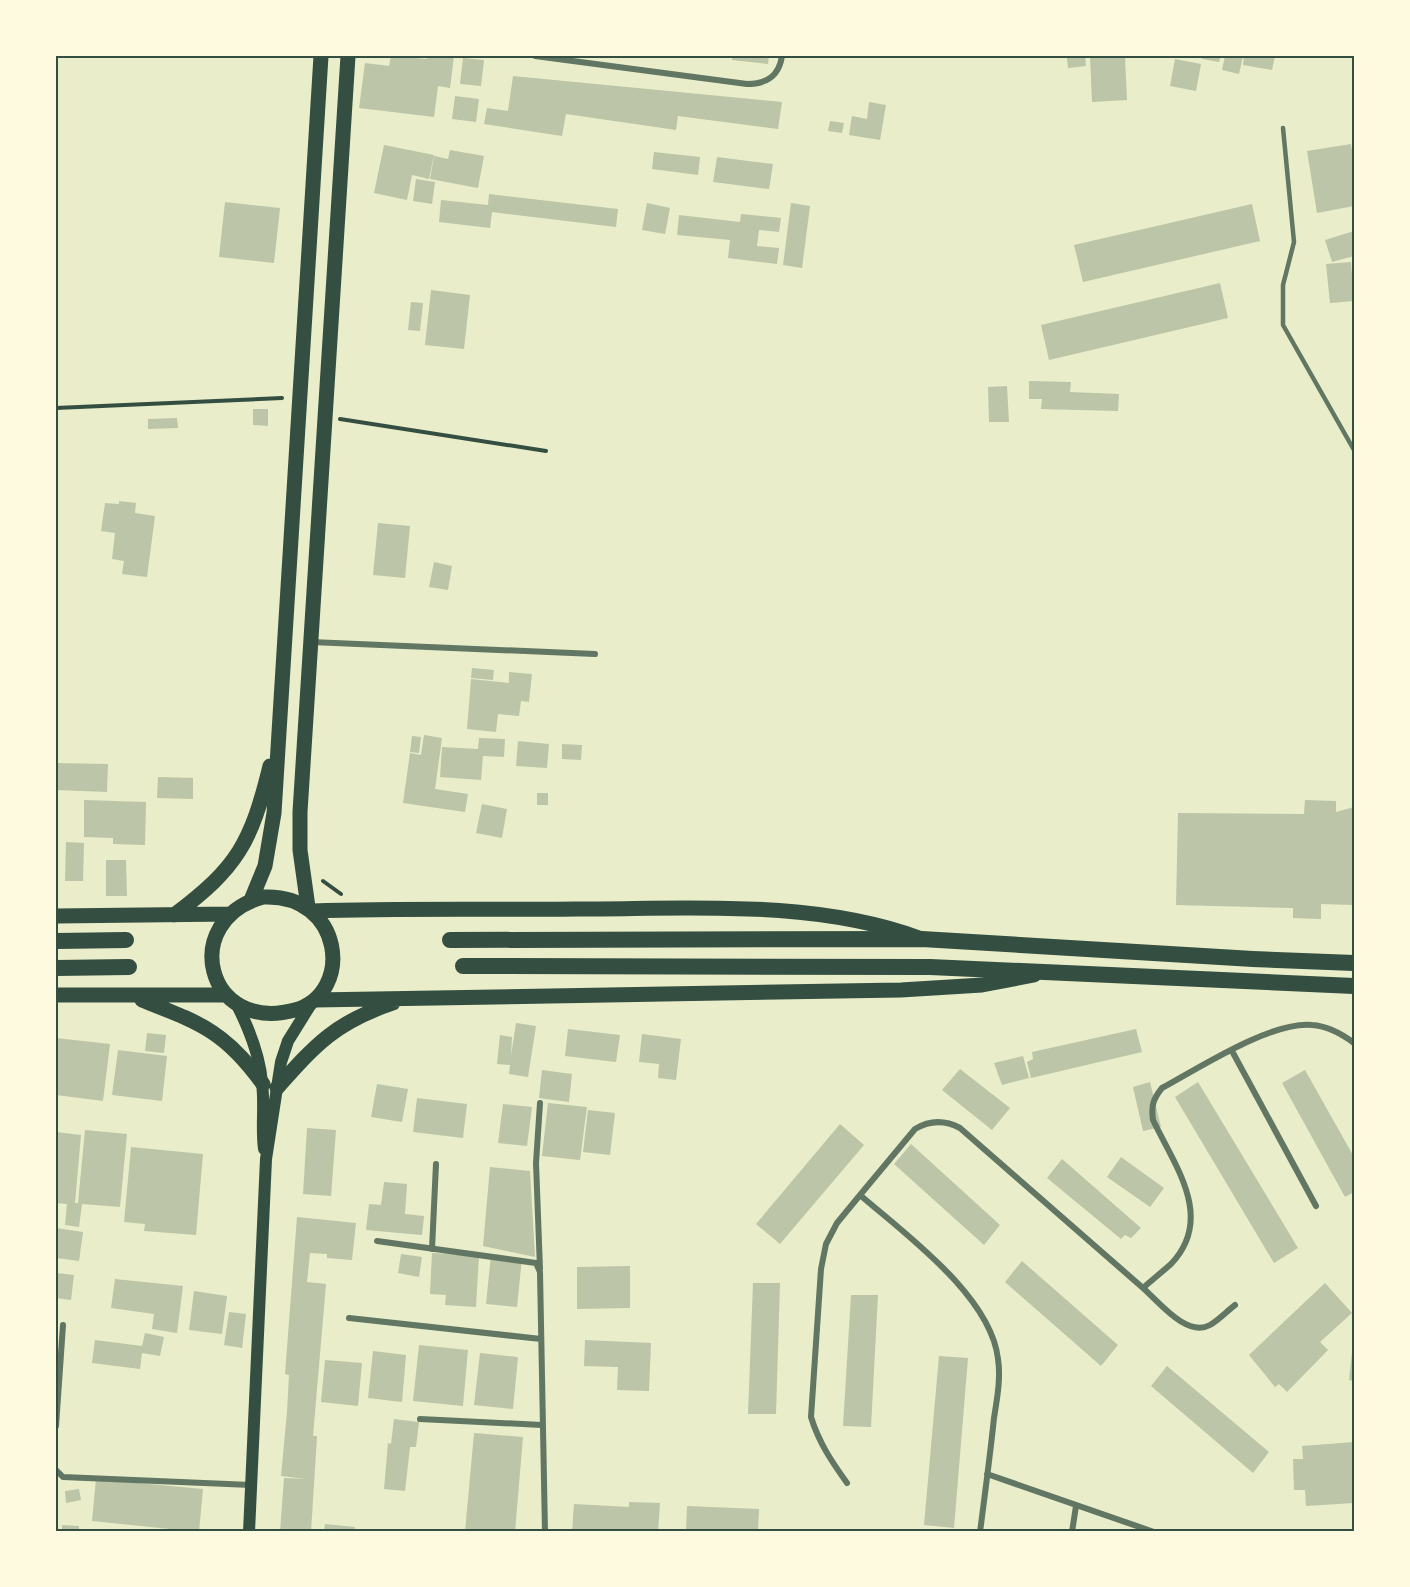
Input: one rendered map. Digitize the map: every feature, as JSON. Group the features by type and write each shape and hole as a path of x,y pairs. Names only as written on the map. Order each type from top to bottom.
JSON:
{"highway":[{"path":"450,940 921,939 1354,963"},
{"path":"56,940 126,940"},
{"path":"463,966 895,966 1354,986"},
{"path":"56,968 129,968"}],"main road":[{"path":"251,900 261,881 272,831 321,56"},
{"path":"249,1532 270,1086 288,1041 327,984 332,955 326,927 311,909 299,831 348,56"},
{"path":"174,915 218,880 246,843 258,813 279,732"},
{"path":"270,1086 238,1007 224,995 216,979 212,962 216,936 230,914 251,900 263,897 286,898 311,909 658,909 790,913 867,921 921,939"},
{"path":"56,915 230,914"},
{"path":"238,1007 268,1013 297,1009 313,1002 409,998 947,988 1050,972"},
{"path":"56,995 224,995"},
{"path":"134,996 213,1030 270,1086"},
{"path":"270,1086 331,1032 365,1012 409,998"}],"street":[{"path":"536,56 678,76 760,84 772,78 780,66 782,56"},
{"path":"310,642 594,654"},
{"path":"1143,1288 1172,1262 1188,1234 1191,1219 1191,1203 1153,1120 1151,1108 1162,1088 1232,1051 1286,1027 1312,1025 1338,1032 1354,1043"},
{"path":"1232,1051 1316,1206"},
{"path":"540,1103 536,1163 545,1532"},
{"path":"847,1483 817,1437 811,1417 821,1269 826,1244 837,1223 860,1195 915,1129 925,1124 950,1123 1182,1322 1196,1329 1211,1325 1235,1305"},
{"path":"432,1249 436,1164"},
{"path":"860,1195 941,1265 982,1318 993,1339 998,1360 998,1388 980,1532"},
{"path":"377,1241 536,1263 540,1272"},
{"path":"349,1318 541,1339"},
{"path":"56,1426 63,1325"},
{"path":"420,1419 542,1425"},
{"path":"56,1470 63,1478 252,1485"},
{"path":"987,1474 1154,1532"},
{"path":"1072,1532 1076,1506"}],"lane":[{"path":"1283,128 1293,242 1283,285 1283,325 1354,450"}],"path":[{"path":"56,408 301,398"},
{"path":"325,417 546,451"}],"building":[{"path":"391,56 427,59 427,56 454,56 450,88 438,86 434,117 359,108 365,63 389,66"},
{"path":"732,56 769,56 768,64 732,60"},
{"path":"1090,56 1125,56 1127,100 1092,102"},
{"path":"1202,56 1221,56 1219,62 1202,59"},
{"path":"1225,56 1243,56 1239,74 1222,70"},
{"path":"1244,56 1275,56 1272,70 1243,65"},
{"path":"1085,57 1086,66 1068,68 1067,58"},
{"path":"463,58 484,60 481,86 460,84"},
{"path":"1175,59 1201,64 1196,91 1170,86"},
{"path":"513,76 782,102 778,129 678,116 676,130 566,114 562,136 484,124 487,108 508,111"},
{"path":"455,96 479,99 476,122 452,119"},
{"path":"869,102 886,105 880,140 849,135 852,116 867,119"},
{"path":"830,121 844,123 842,133 828,131"},
{"path":"1351,144 1354,164 1354,206 1317,213 1307,151"},
{"path":"384,145 434,155 429,179 412,175 407,200 374,193"},
{"path":"450,150 484,156 478,188 430,179 434,156 448,159"},
{"path":"654,152 700,157 698,175 652,169"},
{"path":"717,157 773,164 769,189 713,182"},
{"path":"416,179 435,182 432,204 413,201"},
{"path":"489,194 618,209 616,227 492,212 490,228 439,222 441,200 488,205"},
{"path":"225,202 280,208 274,263 219,257"},
{"path":"647,203 670,208 665,234 642,230"},
{"path":"791,203 810,206 802,268 783,265"},
{"path":"1252,204 1260,241 1083,282 1074,245"},
{"path":"741,214 781,218 779,232 759,230 757,246 779,248 777,264 728,258 730,240 677,235 679,215 740,222"},
{"path":"1354,231 1354,256 1332,262 1325,240"},
{"path":"1351,262 1354,301 1330,303 1326,264"},
{"path":"1220,283 1228,318 1049,360 1041,325"},
{"path":"431,290 470,295 464,349 425,345"},
{"path":"411,302 423,303 420,331 408,330"},
{"path":"1029,381 1071,382 1070,392 1119,394 1118,411 1041,409 1042,399 1029,399"},
{"path":"1007,386 1009,422 989,422 988,387"},
{"path":"253,409 268,409 268,426 253,425"},
{"path":"177,418 178,428 148,429 148,419"},
{"path":"119,501 136,503 135,513 155,516 147,577 122,574 124,561 112,559 115,533 101,531 105,503 119,504"},
{"path":"378,523 410,526 405,578 373,575"},
{"path":"434,562 452,566 448,590 429,587"},
{"path":"472,668 494,670 493,680 471,678"},
{"path":"509,672 532,674 529,702 521,701 519,716 498,714 496,732 467,729 471,679 509,683"},
{"path":"424,735 442,738 435,789 468,794 465,812 403,803 410,753 421,755"},
{"path":"412,736 421,737 419,753 410,752"},
{"path":"479,738 505,739 504,757 483,756 481,780 440,777 442,747 478,749"},
{"path":"518,741 549,744 547,768 516,766"},
{"path":"562,744 582,745 581,760 562,759"},
{"path":"56,763 108,764 107,792 56,790"},
{"path":"158,777 193,778 193,799 157,798"},
{"path":"537,793 548,793 548,805 537,805"},
{"path":"84,800 146,802 145,845 113,844 113,838 84,837"},
{"path":"1305,800 1336,801 1336,812 1354,807 1354,905 1321,904 1321,919 1293,918 1293,908 1176,905 1178,813 1304,814"},
{"path":"482,804 507,809 502,838 476,833"},
{"path":"66,842 84,843 83,881 65,881"},
{"path":"106,860 126,860 127,896 106,896"},
{"path":"516,1023 536,1026 528,1077 509,1074 510,1065 497,1064 500,1035 512,1037 511,1056"},
{"path":"568,1029 620,1035 616,1062 565,1056"},
{"path":"1136,1029 1142,1052 1031,1078 1027,1062 1033,1059 1032,1052"},
{"path":"147,1033 166,1035 164,1053 145,1051"},
{"path":"642,1034 681,1039 676,1080 658,1078 659,1064 639,1062"},
{"path":"56,1038 110,1044 103,1101 56,1095"},
{"path":"118,1050 167,1056 162,1101 112,1095"},
{"path":"1023,1056 1029,1078 1002,1085 994,1063"},
{"path":"960,1069 1010,1108 992,1130 942,1090"},
{"path":"542,1070 572,1074 569,1102 539,1098"},
{"path":"1305,1070 1354,1157 1354,1192 1345,1197 1282,1083"},
{"path":"1150,1082 1161,1127 1143,1131 1133,1087"},
{"path":"1198,1082 1298,1248 1274,1263 1175,1097"},
{"path":"377,1084 408,1089 402,1122 371,1117"},
{"path":"417,1098 467,1104 463,1138 413,1132"},
{"path":"548,1103 587,1107 580,1160 542,1156"},
{"path":"503,1104 532,1107 527,1146 498,1143"},
{"path":"588,1110 615,1113 610,1155 583,1152"},
{"path":"840,1124 864,1145 780,1244 756,1224"},
{"path":"307,1128 336,1130 331,1196 303,1194"},
{"path":"85,1130 127,1134 120,1207 82,1204 79,1227 65,1225 67,1204 56,1203 56,1132 81,1135 75,1203 78,1203"},
{"path":"911,1144 1000,1225 984,1245 894,1164"},
{"path":"131,1147 203,1154 196,1235 144,1231 145,1224 124,1222"},
{"path":"1121,1157 1164,1188 1150,1207 1107,1177"},
{"path":"1062,1159 1141,1228 1131,1238 1125,1235 1121,1239 1047,1178"},
{"path":"490,1167 530,1171 535,1257 483,1246"},
{"path":"384,1182 407,1184 405,1214 424,1216 422,1235 366,1230 369,1204 381,1205"},
{"path":"297,1217 356,1223 352,1260 327,1258 327,1254 310,1253 307,1282 326,1284 313,1436 317,1436 311,1532 280,1532 284,1478 306,1479 281,1476 289,1375 285,1374"},
{"path":"56,1228 83,1232 79,1261 56,1258"},
{"path":"432,1253 479,1256 476,1307 445,1305 446,1295 430,1294"},
{"path":"401,1254 422,1257 419,1277 398,1273"},
{"path":"491,1255 522,1258 517,1307 486,1304"},
{"path":"1022,1261 1118,1345 1101,1366 1005,1282"},
{"path":"630,1266 630,1308 577,1309 577,1267"},
{"path":"56,1273 74,1275 71,1300 56,1298"},
{"path":"115,1279 183,1286 177,1333 152,1329 154,1314 111,1308"},
{"path":"753,1283 780,1283 776,1414 748,1414"},
{"path":"1325,1283 1352,1313 1320,1342 1328,1350 1287,1392 1279,1384 1275,1387 1249,1355"},
{"path":"194,1291 227,1296 222,1334 189,1330"},
{"path":"851,1295 878,1295 871,1427 843,1426"},
{"path":"229,1312 246,1314 242,1348 224,1345"},
{"path":"145,1333 164,1337 160,1356 142,1353 140,1369 92,1363 95,1340 142,1346"},
{"path":"585,1340 651,1343 649,1391 617,1390 618,1367 584,1366"},
{"path":"1354,1343 1354,1381 1349,1380"},
{"path":"419,1345 468,1350 463,1406 413,1401"},
{"path":"373,1351 406,1355 402,1402 368,1398"},
{"path":"480,1353 518,1357 513,1409 474,1405"},
{"path":"939,1356 968,1358 954,1528 924,1525"},
{"path":"325,1360 362,1363 358,1406 321,1402"},
{"path":"1167,1366 1269,1452 1253,1473 1151,1386"},
{"path":"394,1419 419,1422 416,1447 410,1447 405,1491 384,1489 388,1443 391,1444"},
{"path":"474,1433 523,1437 515,1532 465,1532"},
{"path":"1354,1442 1354,1503 1306,1506 1305,1490 1294,1490 1293,1459 1303,1459 1302,1446"},
{"path":"96,1479 203,1489 199,1532 92,1521"},
{"path":"79,1489 81,1500 66,1503 65,1491"},
{"path":"629,1502 660,1503 658,1532 572,1532 574,1504 629,1507"},
{"path":"687,1506 759,1509 758,1532 686,1532"},
{"path":"325,1524 355,1527 354,1532 324,1532"},
{"path":"62,1525 79,1526 79,1532 62,1532"}]}
